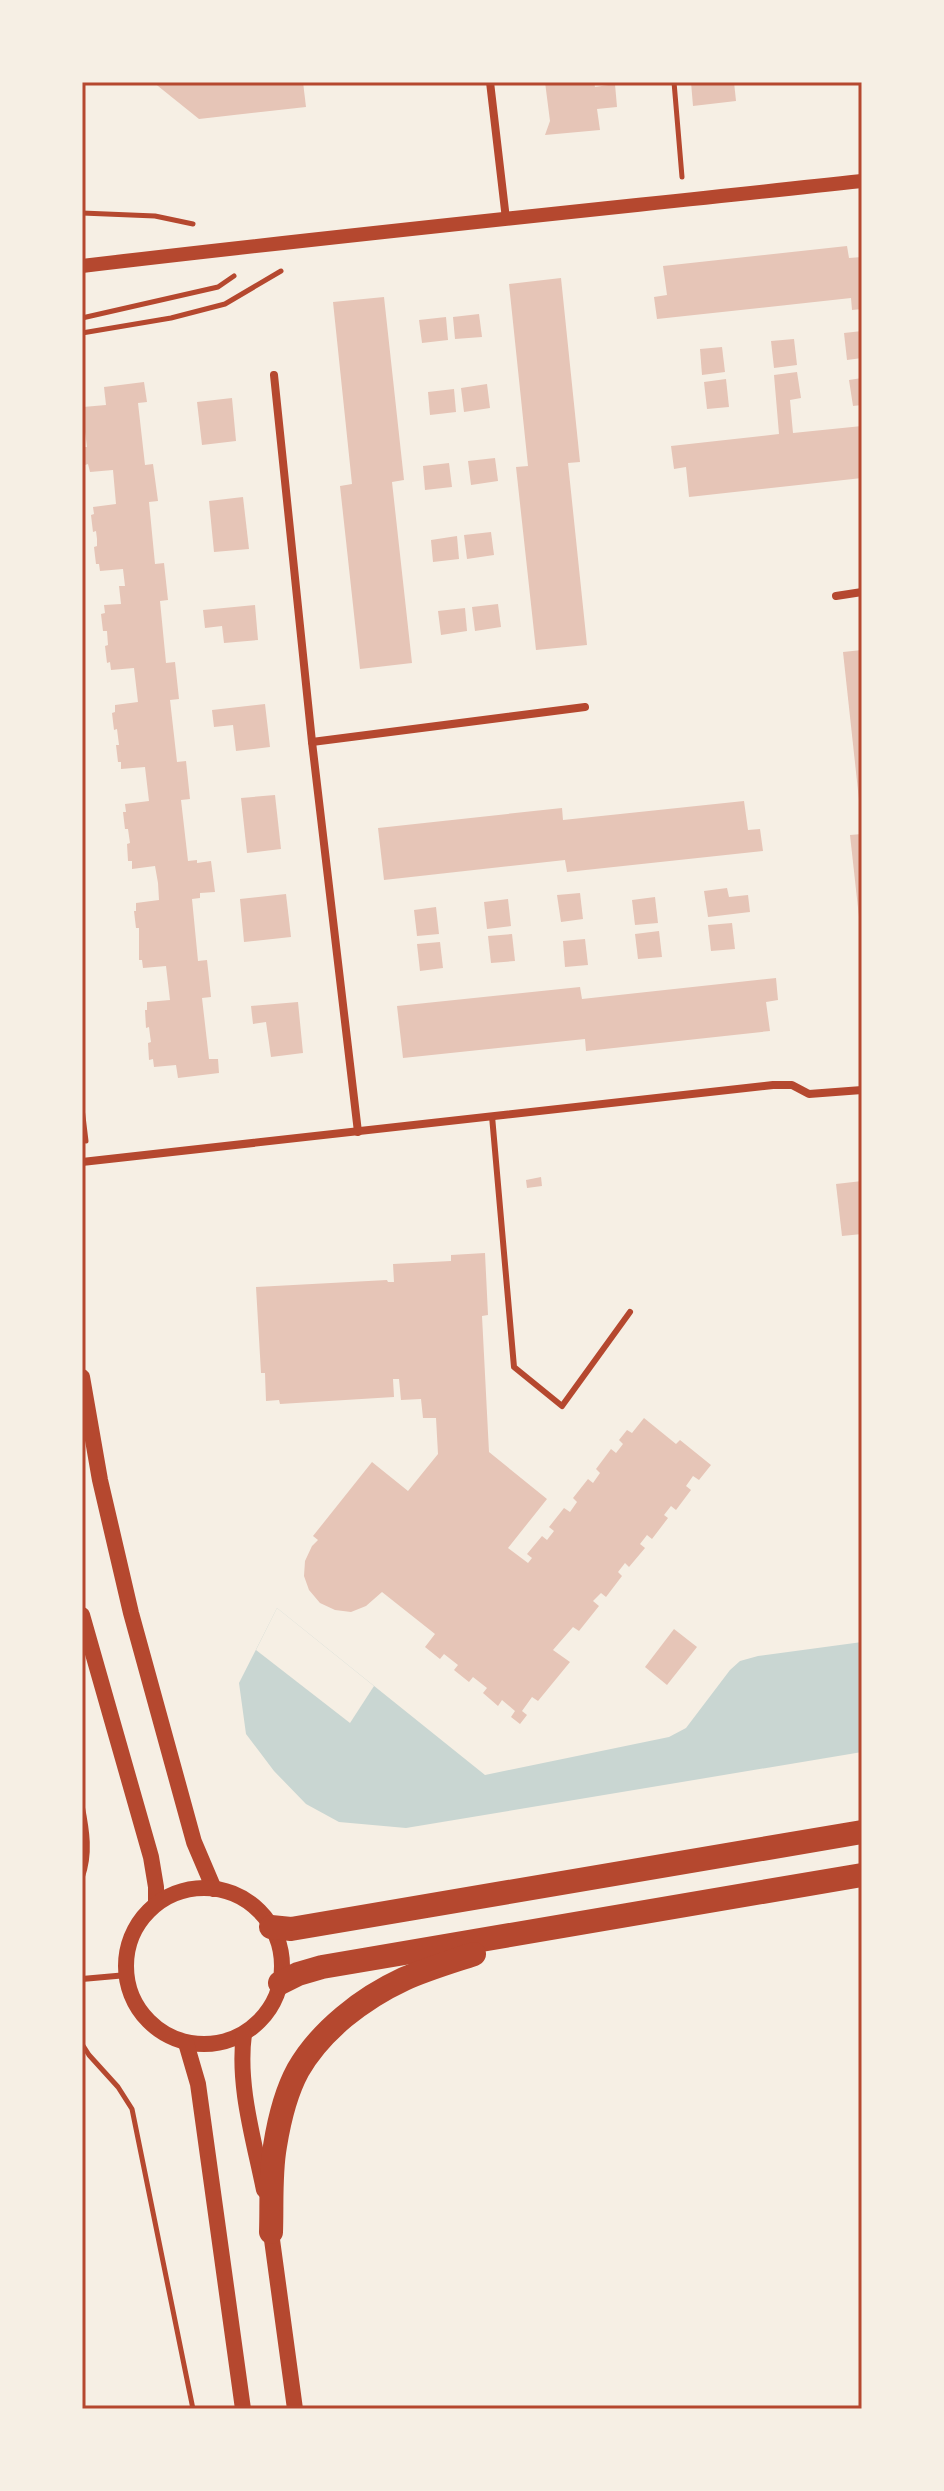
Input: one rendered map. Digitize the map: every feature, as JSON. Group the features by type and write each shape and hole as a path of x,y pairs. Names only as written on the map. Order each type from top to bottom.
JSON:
{"highway":[{"path":"271,1927 291,1929 862,1832"},
{"path":"280,1983 322,1967 862,1875"},
{"path":"271,2232 272,2170 279,2127 298,2071 315,2046 336,2024 385,1988 426,1970 542,1930"}],"main road":[{"path":"82,1377 100,1480 131,1613 194,1842 214,1889"},
{"path":"82,1615 151,1857 156,1903"},
{"path":"214,1889 244,1898 271,1927 283,1963 280,1983 270,2010 244,2034 225,2043 186,2043 168,2036 140,2011 131,1994 127,1954 132,1934 156,1903 180,1891 214,1889"},
{"path":"244,2034 243,2080 271,2232 295,2409"},
{"path":"186,2043 198,2084 243,2409"}],"street":[{"path":"490,82 506,219"},
{"path":"82,266 280,242 862,181"},
{"path":"274,375 312,742 358,1132"},
{"path":"836,596 862,592"},
{"path":"312,742 585,707"},
{"path":"82,1162 773,1085 792,1085 809,1094 862,1090"}],"lane":[{"path":"492,1116 514,1367 562,1406 630,1312"},
{"path":"82,1979 127,1975"}],"path":[{"path":"674,82 684,200"},
{"path":"82,213 155,216 197,225"},
{"path":"82,318 218,287 280,242"},
{"path":"82,333 171,318 225,304 283,270"},
{"path":"82,1805 88,1836 86,1867 82,1878"},
{"path":"82,2044 132,2109 193,2409"}],"shaded area":[{"path":"277,1608 485,1775 669,1737 686,1728 740,1661 862,1642 862,1752 406,1828 339,1822 306,1804 274,1771 246,1734 239,1683"}],"pier":[{"path":"277,1608 374,1686 350,1723 256,1650"}],"building":[{"path":"153,82 303,82 306,107 199,119"},
{"path":"545,82 594,82 595,87 615,84 617,107 597,109 600,130 545,135 550,121"},
{"path":"691,82 734,82 736,101 693,106"},
{"path":"847,246 849,258 862,257 862,309 852,310 851,298 657,319 654,297 667,295 663,266"},
{"path":"561,278 580,462 568,463 587,645 536,650 516,467 528,466 509,284"},
{"path":"384,297 404,480 392,482 412,663 360,669 340,486 352,484 333,302"},
{"path":"479,314 482,337 455,339 453,317"},
{"path":"446,317 448,340 422,343 419,320"},
{"path":"862,331 862,358 847,360 844,333"},
{"path":"794,339 797,365 774,368 771,341"},
{"path":"722,347 725,372 702,375 700,349"},
{"path":"797,372 801,398 790,400 793,433 862,426 862,478 689,497 686,467 674,469 671,446 779,434 774,375"},
{"path":"862,378 862,405 853,406 849,380"},
{"path":"726,379 729,407 707,409 704,382"},
{"path":"144,382 147,402 138,403 145,465 153,464 158,501 149,502 155,564 164,563 168,600 160,601 166,663 175,662 179,699 170,700 177,762 186,761 190,799 181,800 188,861 211,861 215,892 200,893 200,898 192,899 198,961 207,960 209,978 211,997 202,998 209,1059 218,1059 219,1073 178,1078 176,1065 154,1067 153,1059 149,1060 148,1043 151,1042 149,1027 146,1028 147,1002 170,1000 166,966 143,968 142,960 139,960 139,928 136,928 134,911 136,903 159,900 158,883 155,866 132,869 132,861 128,861 127,844 130,843 128,829 125,829 125,804 149,801 145,767 121,769 121,762 118,762 116,745 119,745 112,713 115,712 115,705 138,702 134,668 111,670 110,662 107,663 107,631 103,631 101,614 105,613 104,605 121,604 119,586 125,586 123,569 100,571 99,564 96,564 94,547 97,546 97,539 91,515 94,514 93,507 116,504 113,470 90,472 88,464 85,465 83,447 87,447 82,430 83,407 106,405 104,387"},
{"path":"487,384 490,408 464,412 461,388"},
{"path":"454,389 456,412 430,415 428,392"},
{"path":"232,398 236,441 202,445 197,402"},
{"path":"495,458 498,481 471,485 468,461"},
{"path":"449,463 452,487 425,490 423,466"},
{"path":"243,497 249,549 214,552 209,501"},
{"path":"491,532 494,555 467,559 464,535"},
{"path":"457,536 459,559 433,562 431,540"},
{"path":"498,604 501,627 475,631 472,607"},
{"path":"255,605 258,640 224,643 222,626 205,628 203,610"},
{"path":"465,608 467,631 441,635 438,611"},
{"path":"862,650 862,809 860,809 843,652"},
{"path":"265,704 270,747 236,751 233,725 214,727 212,710"},
{"path":"275,795 281,849 247,853 241,798"},
{"path":"744,801 748,830 760,829 763,851 567,872 565,860 384,880 378,828 562,808 563,820"},
{"path":"862,834 862,926 860,926 850,835"},
{"path":"727,888 729,897 748,895 750,912 708,917 704,891"},
{"path":"580,893 583,919 561,922 557,895"},
{"path":"286,894 291,937 244,942 240,899"},
{"path":"655,897 658,923 635,925 632,900"},
{"path":"508,899 511,926 487,929 484,902"},
{"path":"436,907 439,934 417,936 414,910"},
{"path":"732,923 735,949 711,951 708,925"},
{"path":"659,931 662,957 638,959 635,934"},
{"path":"512,934 515,961 491,963 488,936"},
{"path":"585,939 588,965 565,967 563,941"},
{"path":"440,942 443,968 420,971 417,944"},
{"path":"776,978 778,1000 766,1002 770,1031 586,1051 585,1039 403,1058 397,1006 580,987 582,999"},
{"path":"298,1002 303,1053 271,1057 266,1022 253,1024 251,1006"},
{"path":"541,1177 542,1186 527,1188 526,1180"},
{"path":"862,1181 862,1234 842,1236 836,1184"},
{"path":"485,1253 488,1315 482,1316 489,1452 547,1499 508,1548 528,1563 532,1558 527,1554 542,1536 547,1540 554,1531 549,1527 564,1508 570,1512 577,1502 573,1498 588,1479 593,1483 600,1473 596,1469 611,1449 616,1453 623,1444 619,1440 627,1430 632,1433 644,1418 676,1444 680,1440 711,1465 699,1480 693,1476 686,1486 691,1490 676,1510 671,1506 664,1515 668,1518 652,1539 647,1535 640,1544 645,1548 629,1567 625,1563 618,1572 622,1576 606,1597 601,1593 593,1601 599,1606 579,1631 573,1627 553,1650 570,1662 538,1701 532,1697 522,1711 527,1715 520,1724 511,1717 515,1711 502,1700 498,1706 483,1693 487,1688 473,1677 469,1682 454,1670 458,1665 444,1654 440,1659 425,1647 435,1634 382,1592 366,1606 351,1612 335,1610 320,1603 309,1590 304,1576 305,1561 318,1540 313,1536 372,1462 408,1491 438,1454 436,1418 423,1418 421,1399 401,1400 399,1379 393,1379 394,1397 280,1404 279,1400 266,1401 265,1373 261,1373 256,1287 394,1282 393,1264 451,1261 451,1255"},
{"path":"674,1629 697,1647 667,1685 645,1667"}]}
